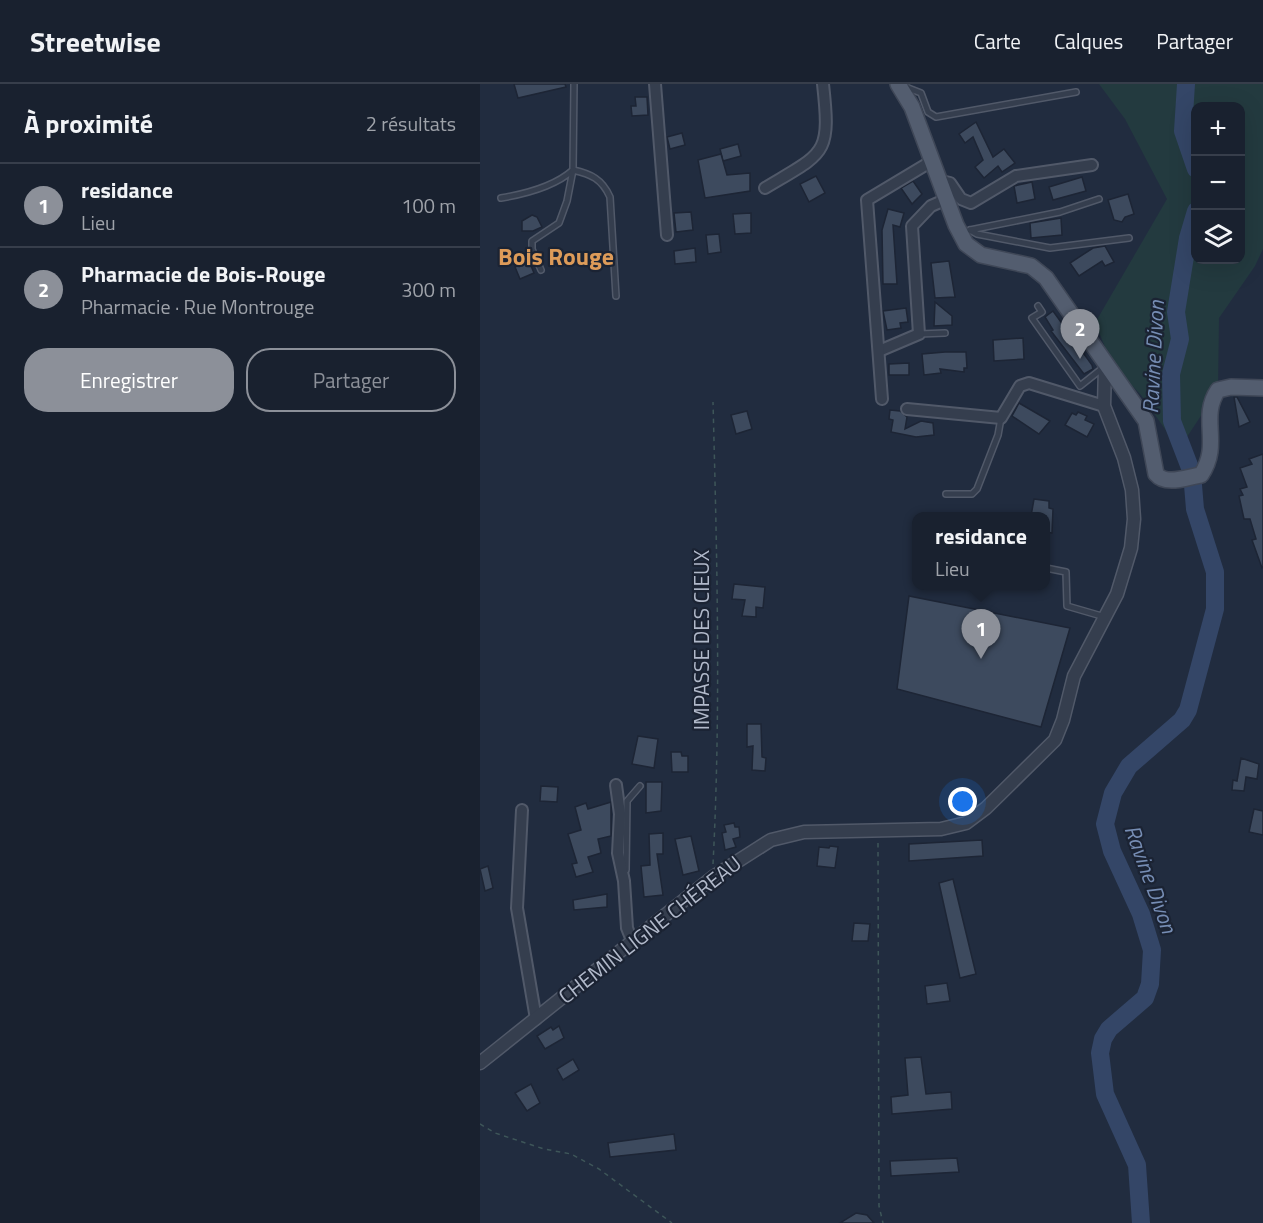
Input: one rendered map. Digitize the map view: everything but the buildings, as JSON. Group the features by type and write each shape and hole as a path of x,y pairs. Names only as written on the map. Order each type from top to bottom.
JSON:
{"main road":[{"path":"900,85 947,199 965,232 972,251 1022,263 1038,271 1146,421 1156,474 1167,481 1201,475 1212,453 1209,403 1218,390 1231,387 1263,388"}],"street":[{"path":"656,84 667,235"},
{"path":"765,188 804,165 823,148 827,124 823,84"},
{"path":"882,399 867,200 932,160"},
{"path":"940,181 950,183 962,199 971,203 1004,181 1016,176 1092,165"},
{"path":"879,351 919,334 912,226 931,206 947,199"},
{"name":"CHEMIN LIGNE CHÉREAU","path":"480,1063 633,943 712,877 771,840 804,832 941,829 966,823 986,808 1055,740 1064,720 1074,676 1106,617 1129,556 1134,519 1132,490 1124,458 1104,406 1105,366"},
{"path":"907,409 1001,418 1020,386 1029,383 1104,406"},
{"path":"616,785 620,814 618,853 624,880 627,928 633,943"},
{"path":"522,810 517,908 536,1019"}],"lane":[{"path":"541,270 532,249 532,242 559,223 567,201 573,170 574,84"},
{"path":"900,85 921,93 928,112 936,117 1076,92"},
{"path":"501,198 542,188 565,177 573,170"},
{"path":"573,170 598,178 610,197 616,296"},
{"path":"965,232 1060,212 1099,198"},
{"path":"965,232 1050,248 1129,238"},
{"path":"1038,306 1042,312 1032,318 1080,386 1105,366"},
{"path":"919,334 945,333"},
{"path":"946,494 972,494 978,489 998,435 1001,418"},
{"path":"1050,569 1066,572 1067,606 1106,617"},
{"path":"624,880 627,801 640,786"}],"path":[{"name":"IMPASSE DES CIEUX","path":"712,877 718,767 719,657 713,402"},
{"path":"878,830 878,1194 883,1223"},
{"path":"480,1124 515,1140 571,1154 599,1169 672,1223"}],"green space":[{"path":"1099,84 1263,84 1263,249 1255,266 1219,318 1218,390 1179,449 1141,395 1113,366 1095,323 1167,199 1125,119"}],"waterway":[{"name":"Ravine Divon","path":"1186,84 1183,131 1192,156"},
{"name":"Ravine Divon","path":"1141,1223 1137,1165 1105,1094 1100,1053 1103,1039 1109,1029 1145,998 1150,984 1152,950 1141,914 1112,851 1105,824 1113,793 1129,766 1182,720 1188,710 1215,609 1215,572 1195,509 1192,473 1172,421 1171,374 1180,339 1176,312 1191,228"}],"place":[{"name":"Pharmacie de Bois-Rouge","path":"1080,359"},
{"name":"residance","path":"981,659"}],"district":[{"name":"Bois Rouge","path":"556,257"}]}
